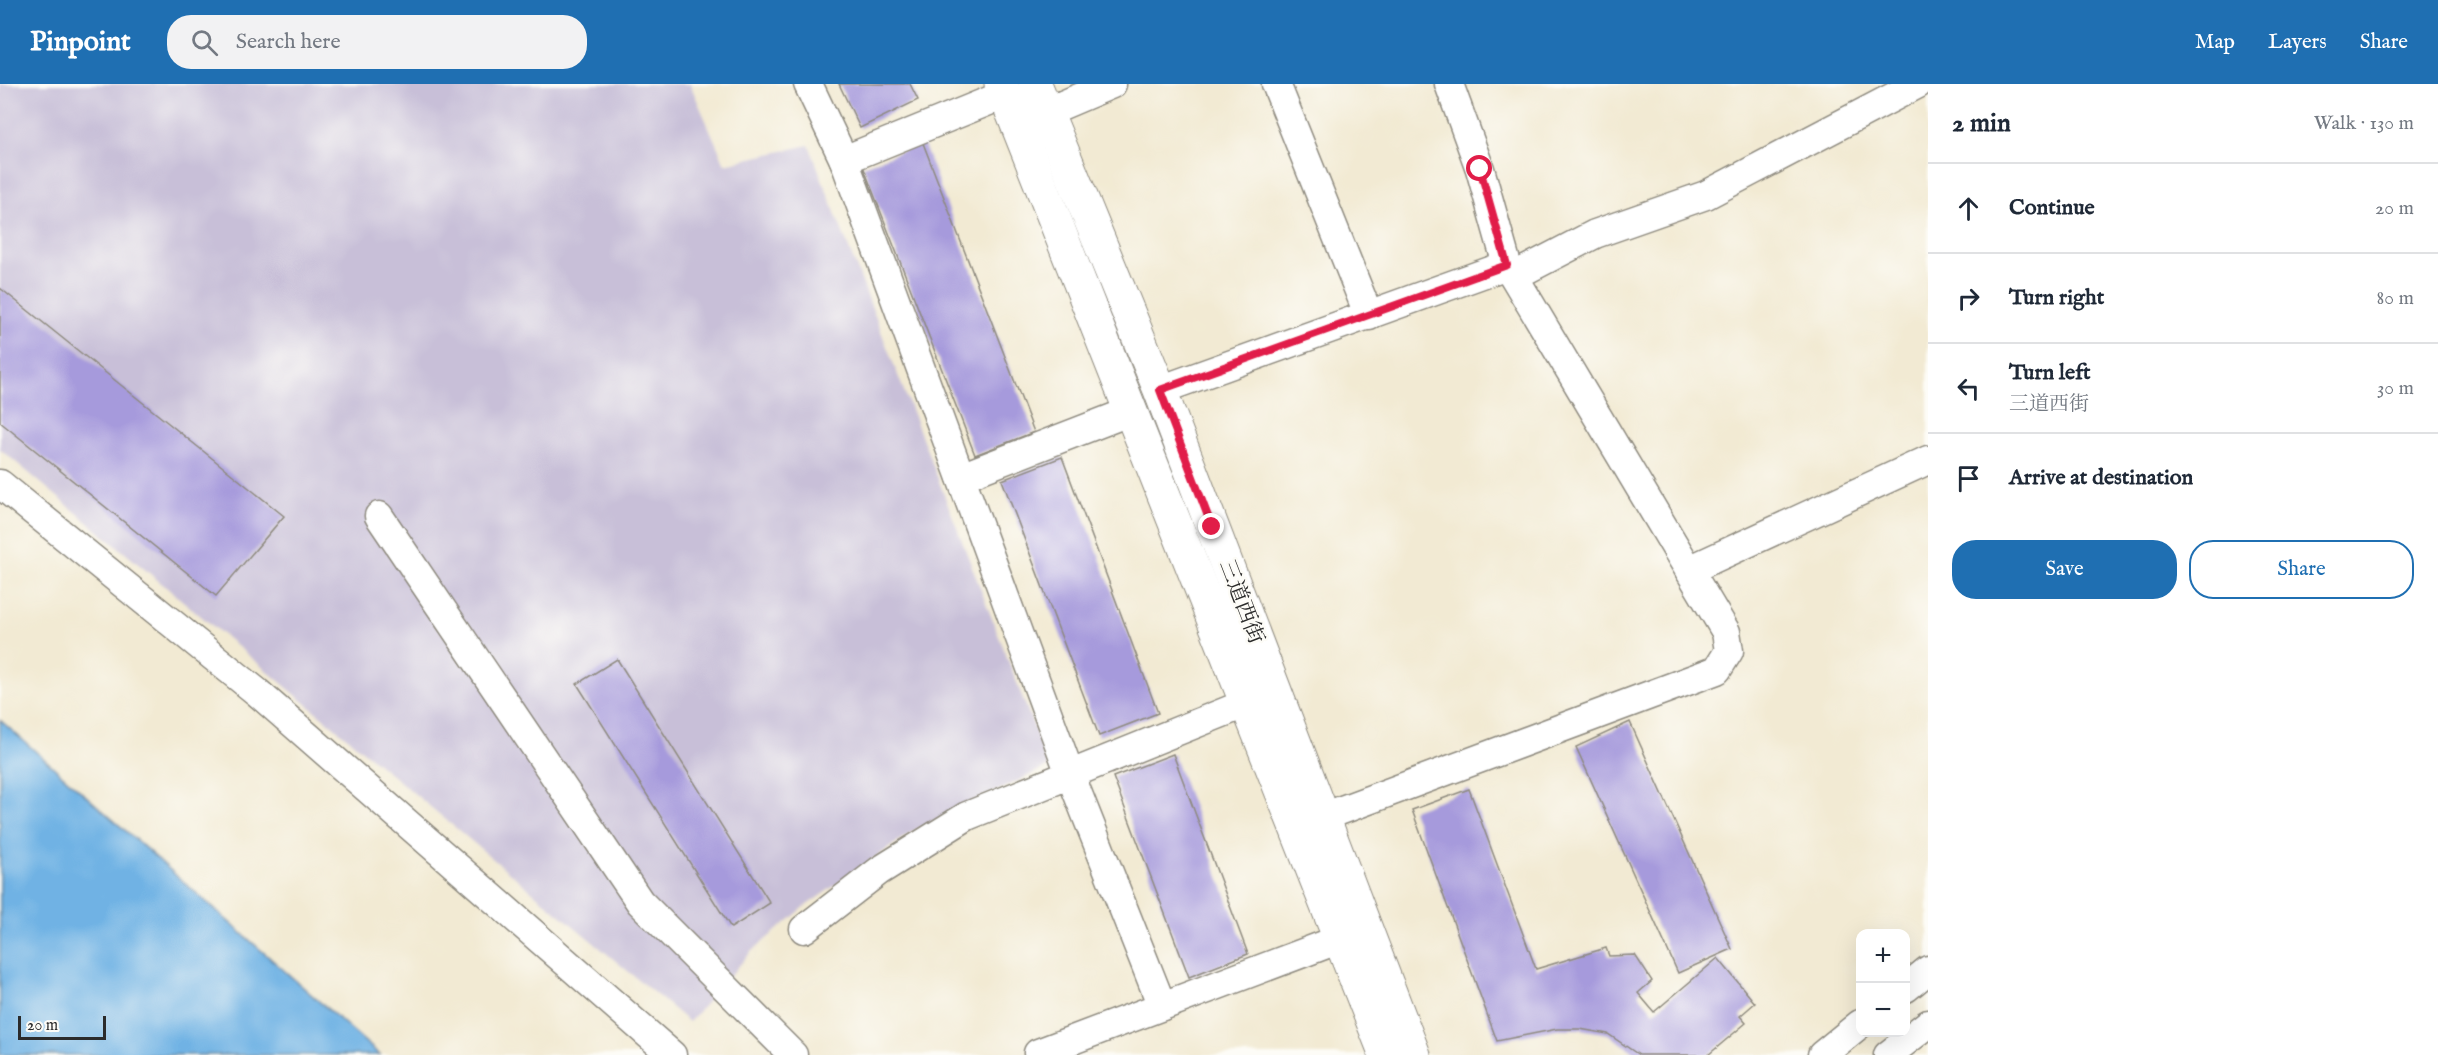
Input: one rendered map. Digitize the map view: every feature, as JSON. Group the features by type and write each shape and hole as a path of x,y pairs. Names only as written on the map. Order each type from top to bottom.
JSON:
{"main road":[{"name":"三道西街","path":"1022,94 1160,390 1414,1055"},
{"path":"1022,94 1131,411 1386,1055"}],"street":[{"path":"808,84 844,160 1070,774 1162,1006"},
{"path":"1276,84 1369,316"},
{"path":"1323,818 1717,670 1729,651 1726,632 1511,270 1480,169 1449,84"},
{"path":"1160,390 1369,316 1511,270 1595,234 1706,195 1918,84"},
{"path":"844,160 1022,94 1107,85"},
{"path":"961,477 1131,411"},
{"path":"1689,570 1928,460"},
{"path":"0,484 257,692 672,1055"},
{"path":"379,516 640,902 793,1055"},
{"path":"804,928 879,871 967,816 1247,703"},
{"path":"1038,1053 1340,939"},
{"path":"1910,984 1928,970"},
{"path":"1888,1055 1928,1024"},
{"path":"1822,1055 1856,1027"}],"shaded area":[{"path":"0,84 690,84 725,164 809,145 1049,766 913,831 807,905 752,951 689,1022 0,449"}],"water":[{"path":"0,720 380,1055 0,1055"}],"building":[{"path":"839,84 910,84 918,100 860,128"},
{"path":"923,143 1034,432 975,455 863,166"},
{"path":"0,288 284,516 216,596 0,422"},
{"path":"1062,457 1158,713 1099,736 1002,480"},
{"path":"617,659 770,903 731,928 577,684"},
{"path":"1630,722 1732,949 1678,973 1576,747"},
{"path":"1173,754 1248,954 1189,977 1113,777"},
{"path":"1469,789 1536,969 1606,948 1609,956 1635,955 1652,981 1638,993 1654,1012 1718,958 1755,1003 1740,1016 1746,1023 1708,1055 1639,1055 1608,1034 1580,1029 1557,1029 1497,1041 1412,810"}],"route":[{"path":"1212,527 1160,390 1460,284 1507,265 1480,169"}]}
